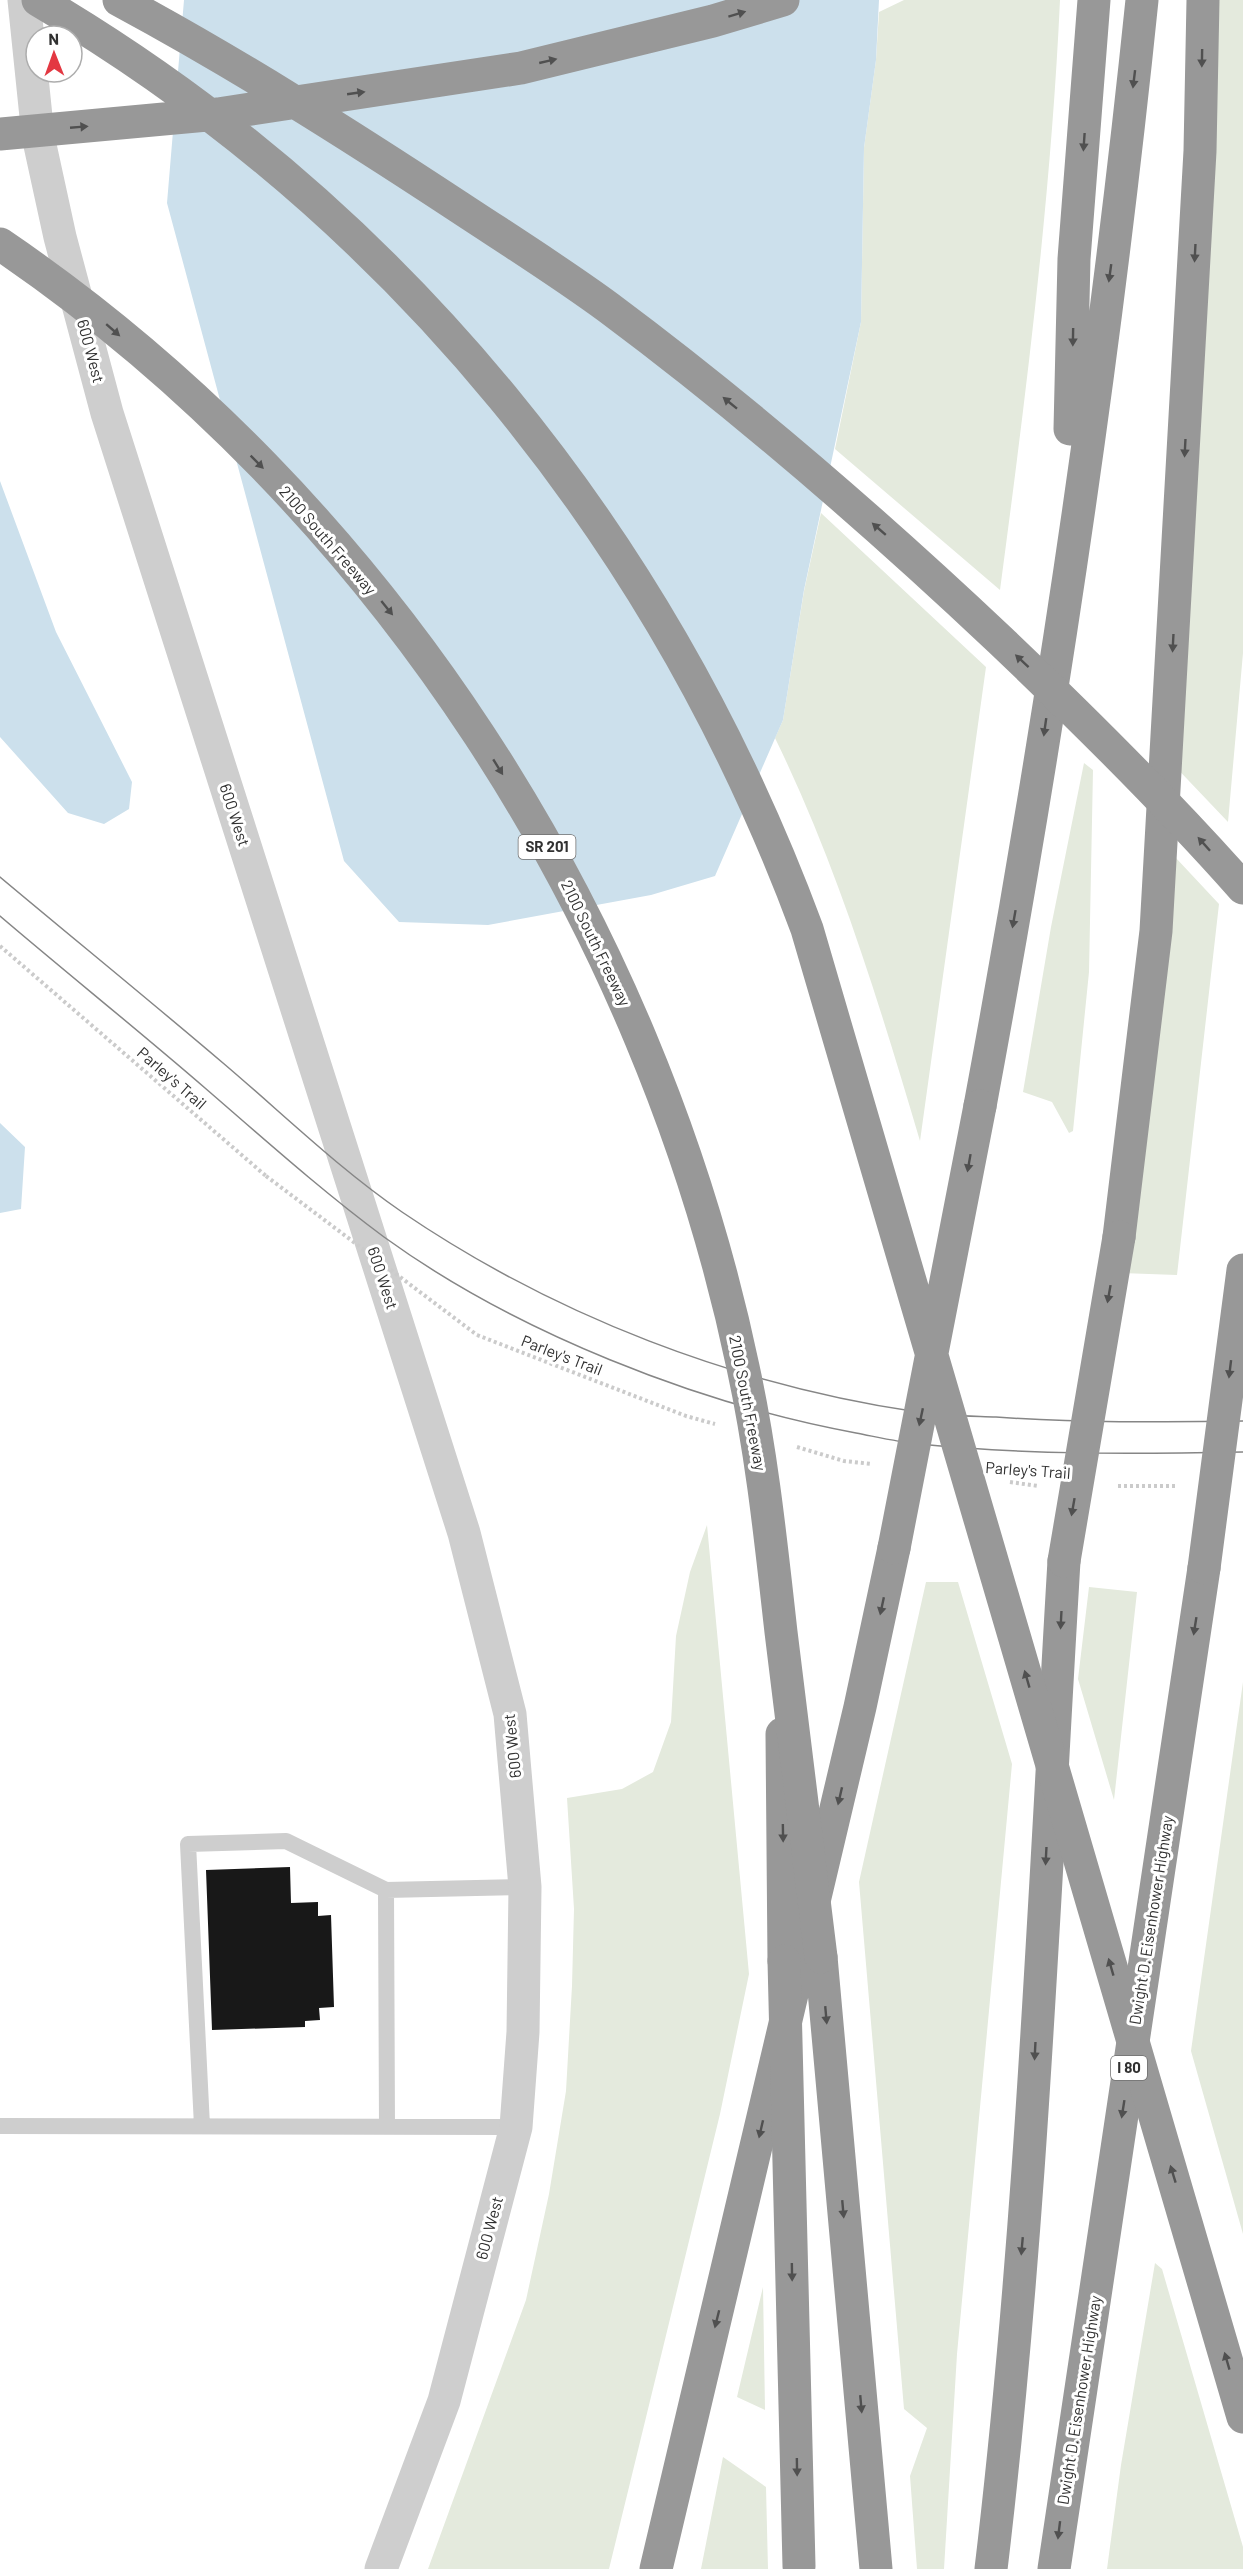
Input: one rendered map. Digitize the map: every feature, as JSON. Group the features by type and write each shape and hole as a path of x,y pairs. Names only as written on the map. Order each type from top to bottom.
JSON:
{"highway":[{"path":"38,0 192,101 269,162 400,282 461,346 519,417 610,541 656,611 735,758 776,845 807,929 1243,2417"},
{"path":"119,0 347,133 607,307 704,382 791,453 947,590 1102,737 1175,811 1243,888"},
{"path":"0,134 219,114 521,68 690,27 783,0"},
{"path":"1067,586 1074,259 1094,0"},
{"path":"656,2569 855,1730 894,1548 980,1106 1014,923 1067,586 1116,230 1142,0"},
{"path":"991,2569 1006,2442 1026,2194 1064,1562 1119,1237 1156,931 1200,151 1203,0"},
{"name":"2100 South Freeway","path":"0,244 86,306 173,381 291,496 357,572 418,648 469,721 549,850 628,1006 666,1102 693,1184 743,1365 764,1487 781,1627"},
{"name":"Dwight D. Eisenhower Highway","path":"1054,2569 1204,1568 1243,1270"},
{"path":"781,1627 821,1957 875,2564"},
{"path":"781,1627 784,1961 799,2567"}],"street":[{"name":"600 West","path":"24,0 38,136 60,237 107,413 464,1533 510,1714 525,1887 524,2032 516,2127 444,2402 381,2569"}],"lane":[{"path":"202,2126 188,1844 286,1841 386,1890 525,1887"},
{"path":"386,1890 387,2127"},
{"path":"0,2126 516,2127"}],"path":[{"name":"Parley's Trail","path":"0,946 266,1176 477,1335 686,1416 720,1426"},
{"path":"788,1445 844,1461 878,1465"},
{"name":"Parley's Trail","path":"1002,1481 1048,1486"},
{"path":"1117,1486 1186,1486"}],"shaded area":[{"path":"904,0 1060,0 1044,222 1000,590 835,449 861,322 864,148 876,60 879,12"},
{"path":"1219,0 1243,0 1243,653 1228,822 1169,760 1214,124"},
{"path":"821,513 986,667 920,1141 856,936 798,787 775,738 783,720 804,591"},
{"path":"1084,763 1093,770 1089,972 1073,1131 1069,1133 1052,1102 1023,1092 1051,927"},
{"path":"1161,842 1219,904 1177,1275 1121,1273"},
{"path":"707,1525 749,1974 720,2114 609,2569 428,2569 526,2300 549,2194 566,2091 572,1986 574,1909 567,1798 622,1789 653,1772 671,1722 676,1636 690,1572"},
{"path":"926,1582 958,1582 1012,1764 957,2354 944,2569 917,2569 910,2476 927,2428 904,2409 859,1882"},
{"path":"1089,1587 1137,1592 1114,1800 1078,1679"},
{"path":"1243,1682 1243,2234 1191,2051"},
{"path":"1155,2263 1162,2269 1243,2547 1243,2569 1107,2569 1121,2465"},
{"path":"763,2287 765,2410 737,2397"},
{"path":"723,2457 766,2487 768,2569 701,2569"}],"water":[{"path":"184,0 879,0 876,60 864,148 861,322 804,590 783,720 715,876 651,895 488,925 399,922 344,861 167,203"},
{"path":"0,481 56,632 132,782 129,809 104,824 68,813 0,737"},
{"path":"0,1123 25,1147 21,1209 0,1213"}],"building":[{"path":"290,1867 291,1903 318,1902 318,1916 331,1915 334,2007 319,2008 320,2020 305,2021 305,2027 212,2030 206,1870"}],"tram line":[{"path":"0,877 378,1195 461,1249 521,1283 584,1314 649,1341 782,1384 850,1400 918,1412 957,1416 1089,1421 1243,1421"},
{"path":"0,916 316,1183 384,1237 435,1272 491,1304 610,1360 734,1404 796,1420 903,1442 960,1448 1040,1452 1243,1452"}]}
